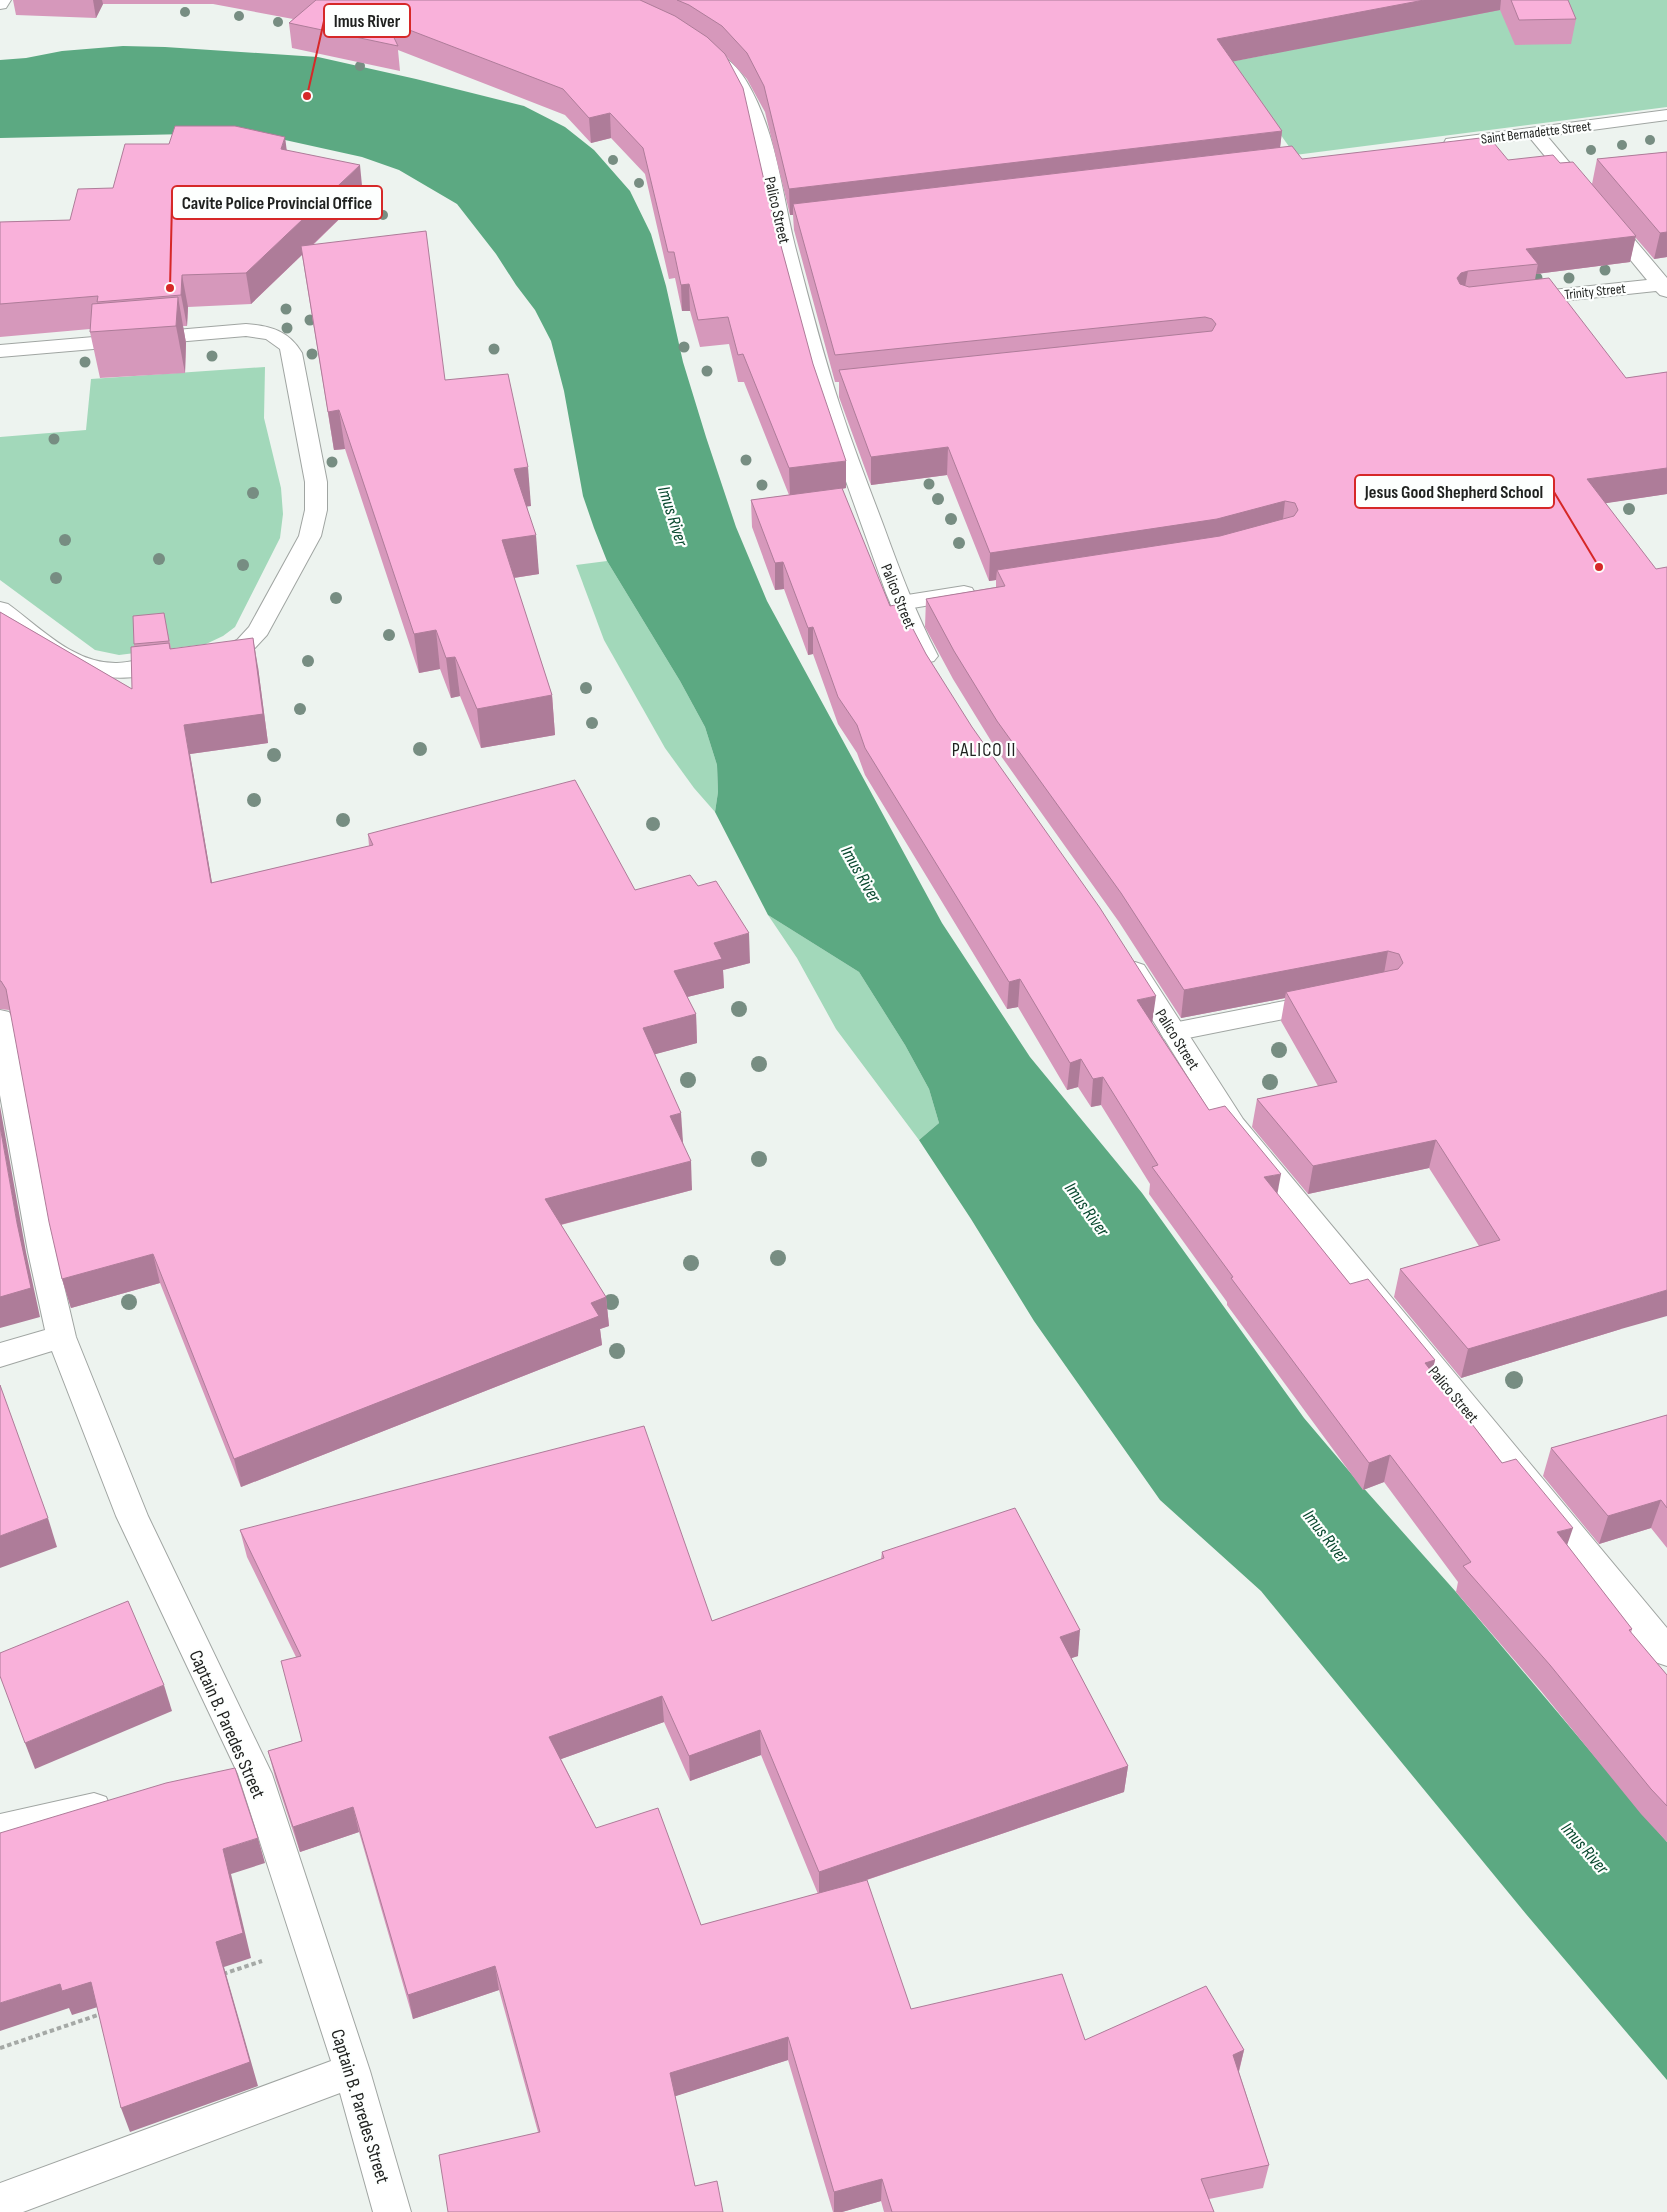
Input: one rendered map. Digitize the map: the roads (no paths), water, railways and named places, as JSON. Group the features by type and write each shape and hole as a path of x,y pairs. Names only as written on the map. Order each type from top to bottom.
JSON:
{"street":[{"path":"0,4 2,0"},
{"name":"Palico Street","path":"702,48 729,70 741,85 754,113 790,223 835,390 858,489 901,603 939,680"},
{"name":"Saint Bernadette Street","path":"1436,146 1667,115"},
{"path":"1534,132 1665,286"},
{"name":"Trinity Street","path":"1504,302 1665,286"},
{"path":"0,351 246,330 272,334 282,338 292,353 316,482 316,510 310,536 260,630 245,645 231,652 199,660 112,670 91,668 74,662 0,609"},
{"path":"901,603 980,591"},
{"name":"Palico Street","path":"1124,953 1233,1126 1667,1652"},
{"path":"1174,1032 1345,998"},
{"name":"Captain B. Paredes Street","path":"0,1019 39,1235 61,1337 132,1516 310,1945 352,2071 392,2212"},
{"path":"0,1355 61,1337"},
{"path":"0,1828 120,1803"},
{"path":"0,2202 352,2071"}],"water":[{"path":"123,46 318,57 524,106 565,127 594,150 630,191 651,234 666,286 683,362 706,437 736,527 767,601 942,923 1030,1057 1142,1193 1304,1418 1456,1592 1667,1842 1667,2080 1526,1914 1261,1591 1160,1500 1034,1321 971,1219 919,1140 939,1123 929,1089 905,1045 859,972 768,915 715,812 718,792 717,765 705,727 680,681 607,561 594,528 583,496 564,391 551,341 535,310 496,254 457,204 399,170 362,157 285,140 189,134 0,138 0,60 26,58 62,51"}],"place":[{"name":"Imus River","path":"307,96"},
{"name":"Cavite Police Provincial Office","path":"170,288"},
{"name":"Jesus Good Shepherd School","path":"1599,567"}],"district":[{"name":"PALICO II","path":"984,749"}]}
